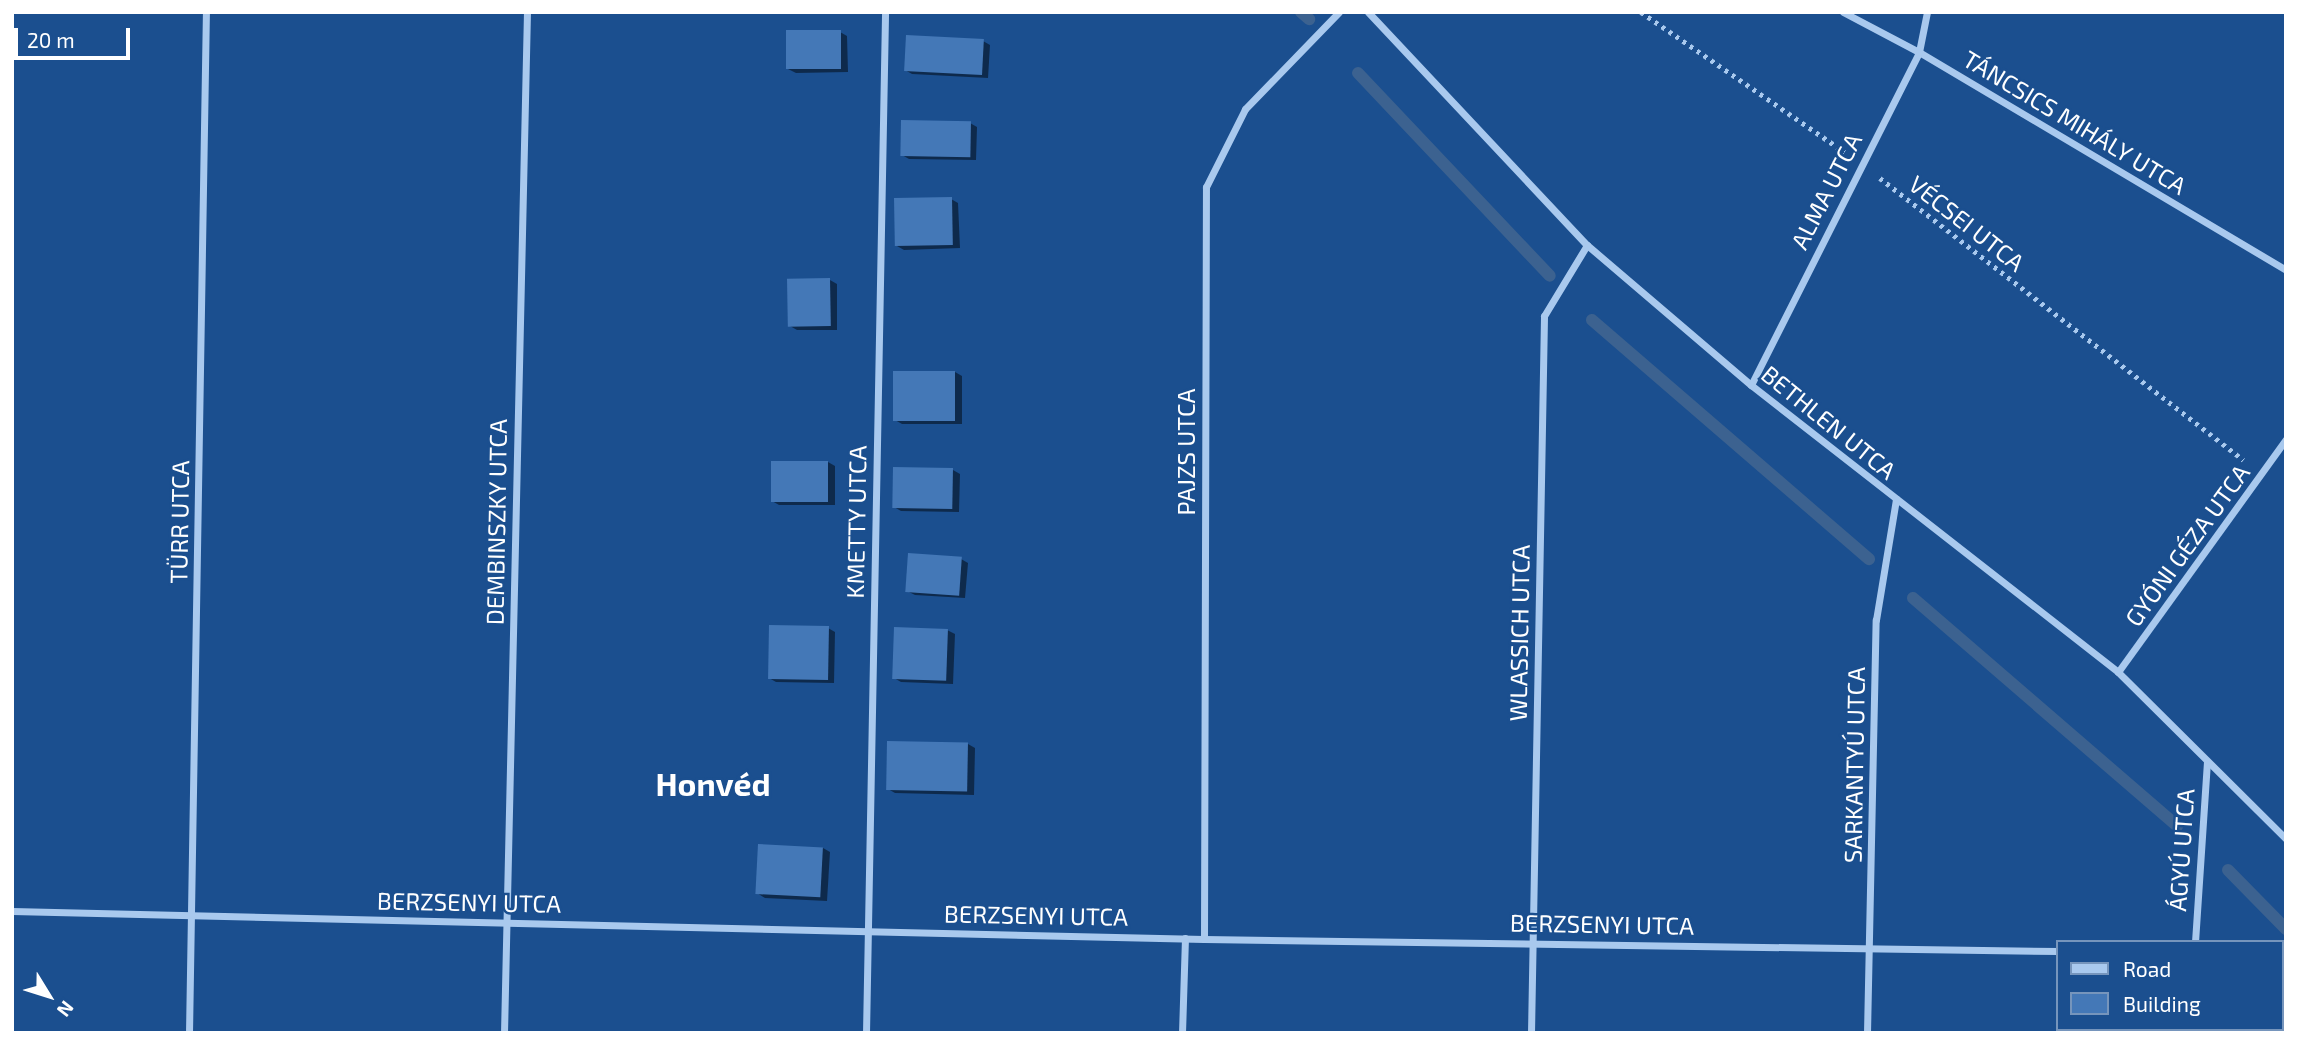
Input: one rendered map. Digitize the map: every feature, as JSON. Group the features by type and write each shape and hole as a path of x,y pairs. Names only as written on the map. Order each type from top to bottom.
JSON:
{"street":[{"name":"TÜRR UTCA","path":"189,1033 206,12"},
{"name":"DEMBINSZKY UTCA","path":"503,1033 527,12"},
{"name":"KMETTY UTCA","path":"866,1033 885,12"},
{"name":"PAJZS UTCA","path":"1204,939 1206,187 1245,109 1339,12"},
{"name":"BETHLEN UTCA","path":"1368,12 1587,245 1751,385 2118,672 2286,839"},
{"name":"TÁNCSICS MIHÁLY UTCA","path":"1843,12 1919,52 2286,270"},
{"name":"ALMA UTCA","path":"1751,385 1919,52 1927,12"},
{"name":"WLASSICH UTCA","path":"1531,1033 1544,316 1587,245"},
{"name":"GYÓNI GÉZA UTCA","path":"2118,672 2286,439"},
{"name":"SARKANTYÚ UTCA","path":"1867,1033 1876,620 1896,499"},
{"name":"ÁGYÚ UTCA","path":"2194,940 2207,761"},
{"name":"BERZSENYI UTCA","path":"12,911 1204,939 2056,951"},
{"path":"1182,1033 1185,938"}],"path":[{"name":"VÉCSEI UTCA","path":"1641,12 1861,163 2263,474"}],"building":[{"path":"786,30 841,30 841,69 786,69"},
{"path":"906,35 984,39 982,75 904,71"},
{"path":"901,120 971,121 970,157 900,156"},
{"path":"952,197 953,245 895,246 894,198"},
{"path":"830,278 831,326 788,327 787,279"},
{"path":"893,371 955,371 955,421 893,421"},
{"path":"771,461 828,461 828,502 771,502"},
{"path":"893,467 953,468 952,509 892,508"},
{"path":"908,553 962,557 959,596 905,592"},
{"path":"769,625 829,626 828,680 768,679"},
{"path":"894,627 948,629 946,681 892,679"},
{"path":"887,741 968,742 967,791 886,790"},
{"path":"758,844 823,847 820,897 755,894"}],"waterway":[{"path":"1301,12 1309,19"},
{"path":"1358,73 1550,276"},
{"path":"1592,320 1869,559"},
{"path":"1913,598 2177,826"},
{"path":"2228,870 2286,929"}],"district":[{"name":"Honvéd","path":"713,783"}]}
